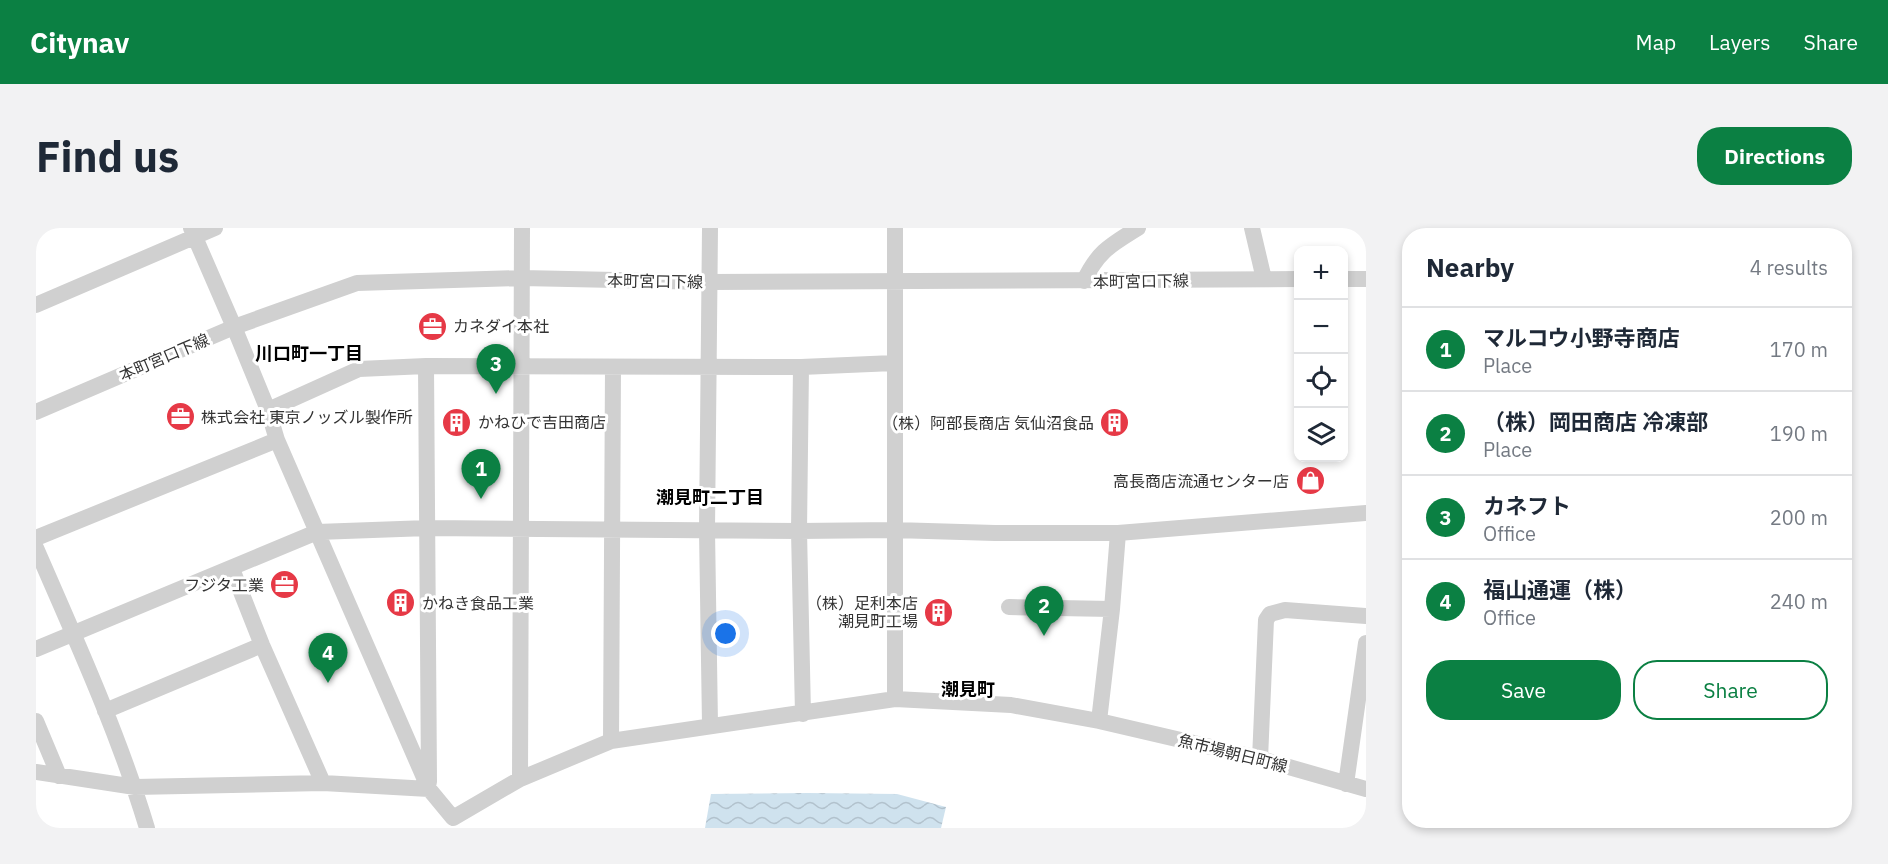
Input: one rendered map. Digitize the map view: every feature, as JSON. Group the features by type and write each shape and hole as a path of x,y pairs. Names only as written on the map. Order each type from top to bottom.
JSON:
{"street":[{"path":"36,305 193,232 216,228"},
{"path":"520,779 522,228"},
{"path":"710,228 707,530 710,725"},
{"path":"895,228 895,699"},
{"path":"1084,281 1093,261 1111,245 1138,228"},
{"path":"1252,228 1263,279"},
{"path":"193,232 234,327 268,410 277,440 316,532 429,789 447,823"},
{"name":"本町宮口下線","path":"36,412 234,327 357,283 522,278 710,282 1294,279"},
{"path":"1348,279 1366,279"},
{"path":"268,410 359,369 426,366 801,367 894,363"},
{"path":"426,366 429,789"},
{"path":"611,741 613,367"},
{"path":"801,367 799,531 803,714"},
{"path":"36,538 277,440"},
{"path":"36,649 316,532 428,528 1118,533 1366,513"},
{"path":"1099,721 1118,533"},
{"path":"36,548 105,711 135,787 147,828"},
{"path":"232,569 262,645 324,783"},
{"path":"1009,607 1112,609"},
{"path":"1260,759 1266,620 1270,614 1285,610 1366,616"},
{"path":"1346,784 1366,643"},
{"path":"105,711 262,645"},
{"name":"魚市場朝日町線","path":"447,823 520,779 611,741 895,699 1011,705 1099,721 1260,759 1366,789"},
{"path":"36,721 59,776"},
{"path":"36,772 135,787 324,783 429,789"}],"water":[{"path":"711,794 897,794 946,807 941,828 705,828"}],"place":[{"name":"カネダイ本社","path":"432,326"},
{"name":"カネフト","path":"496,394"},
{"name":"株式会社 東京ノッズル製作所","path":"180,417"},
{"name":"かねひで吉田商店","path":"457,422"},
{"name":"（株）阿部長商店 気仙沼食品","path":"1115,423"},
{"name":"高長商店流通センター店","path":"1310,481"},
{"name":"マルコウ小野寺商店","path":"481,499"},
{"name":"フジタ工業","path":"285,585"},
{"name":"かねき食品工業","path":"401,603"},
{"name":"（株）足利本店 潮見町工場","path":"939,612"},
{"name":"（株）岡田商店 冷凍部","path":"1044,636"},
{"name":"福山通運（株）","path":"328,683"}],"district":[{"name":"川口町一丁目","path":"309,353"},
{"name":"潮見町二丁目","path":"710,497"},
{"name":"潮見町","path":"968,689"}]}
